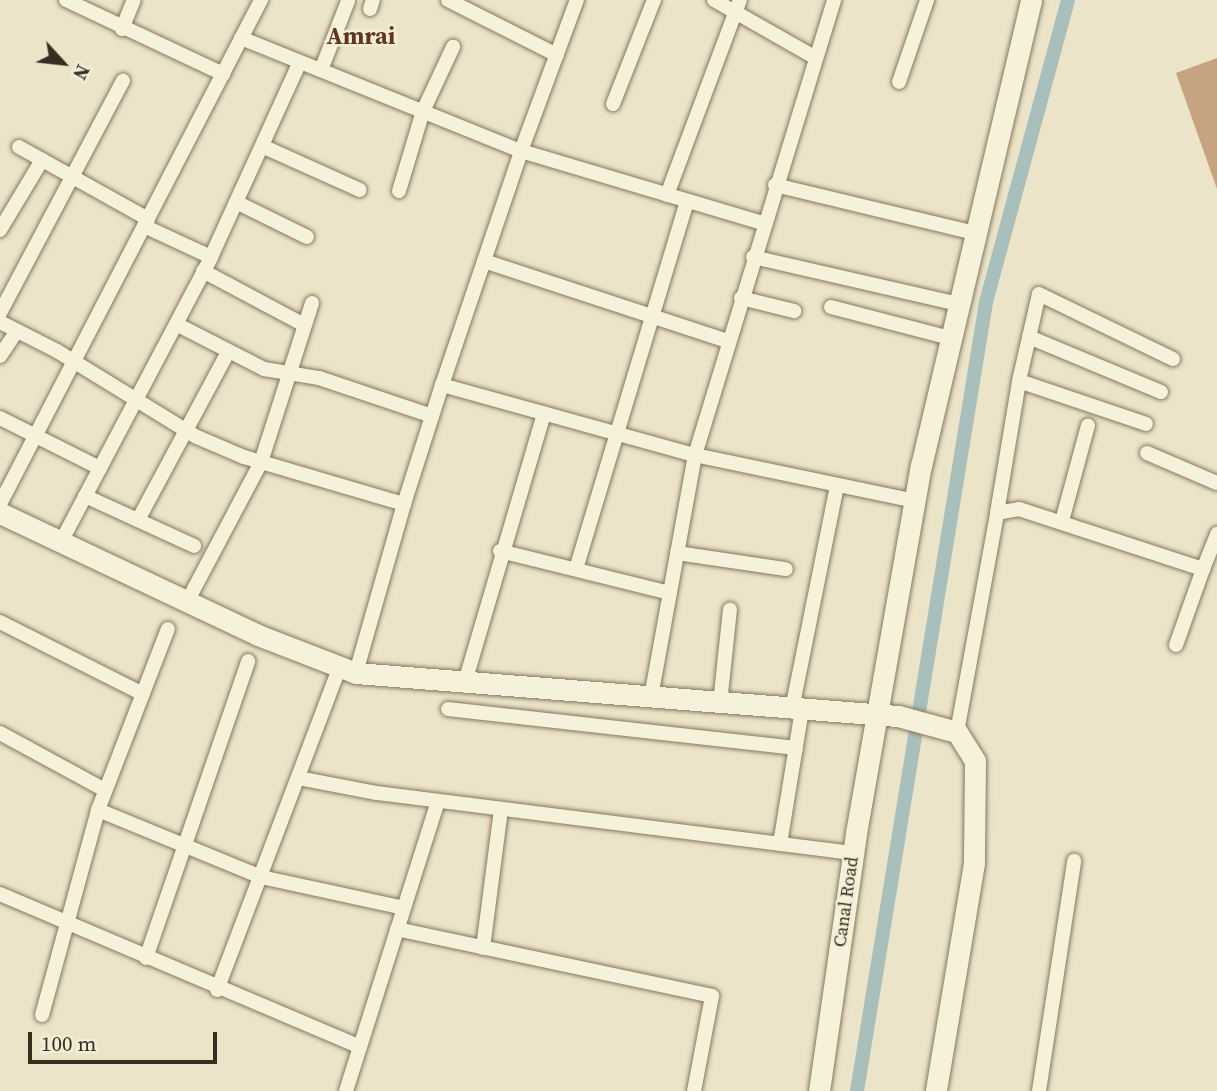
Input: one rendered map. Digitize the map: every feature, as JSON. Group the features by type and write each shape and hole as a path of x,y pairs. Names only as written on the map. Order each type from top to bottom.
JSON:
{"street":[{"path":"66,0 122,29 223,74"},
{"path":"122,29 134,0"},
{"path":"0,504 261,0"},
{"path":"448,0 465,4 557,55"},
{"path":"217,990 298,778 348,670 484,261 577,0"},
{"path":"613,104 654,0"},
{"path":"714,0 737,6 816,58"},
{"path":"651,697 695,455 763,223 834,0"},
{"path":"899,82 927,0"},
{"name":"Canal Road","path":"819,1091 853,853 888,715 916,501 950,338 1031,0"},
{"path":"321,70 348,1"},
{"path":"667,195 737,6"},
{"path":"242,38 522,151 763,223"},
{"path":"399,191 423,111 453,47"},
{"path":"61,542 211,257 300,62"},
{"path":"0,313 75,178 123,80"},
{"path":"262,146 360,190"},
{"path":"19,147 211,257"},
{"path":"0,230 42,160"},
{"path":"775,185 975,233"},
{"path":"576,569 687,201"},
{"path":"236,202 307,237"},
{"path":"753,257 958,304"},
{"path":"484,261 728,341"},
{"path":"203,271 304,325"},
{"path":"948,729 997,513 1019,381 1040,294 1173,359"},
{"path":"741,298 794,311"},
{"path":"187,602 261,461 312,303"},
{"path":"831,307 950,338"},
{"path":"0,322 185,430 261,461 404,504"},
{"path":"176,324 264,369 319,378 432,416"},
{"path":"0,356 17,331"},
{"path":"1029,337 1161,392"},
{"path":"138,520 228,352"},
{"path":"1019,381 1146,424"},
{"path":"442,385 695,455 916,501"},
{"path":"465,682 500,551 544,413"},
{"path":"0,418 100,468"},
{"path":"1062,520 1088,425"},
{"path":"1147,453 1217,483"},
{"path":"780,844 796,748 797,709 837,485"},
{"path":"85,496 194,546"},
{"path":"997,513 1019,509 1062,520 1203,569"},
{"path":"0,513 187,602 348,670 465,682 888,715 948,729 975,761 974,863 936,1091"},
{"path":"1176,645 1216,539"},
{"path":"500,551 670,593"},
{"path":"677,553 786,569"},
{"path":"720,703 730,610"},
{"path":"0,622 143,694"},
{"path":"42,1015 98,810 169,629"},
{"path":"145,958 187,848 248,661"},
{"path":"448,709 796,748"},
{"path":"0,733 106,790"},
{"path":"298,778 438,801 853,853"},
{"path":"346,1091 438,801"},
{"path":"483,948 501,809"},
{"path":"98,810 261,877 404,908"},
{"path":"1039,1091 1074,860"},
{"path":"0,894 217,990 360,1047"},
{"path":"397,929 712,996 694,1091"}],"building":[{"path":"1217,58 1217,189 1176,73"}],"waterway":[{"path":"857,1091 986,302 1068,0"}],"district":[{"name":"Amrai","path":"361,36"}]}
